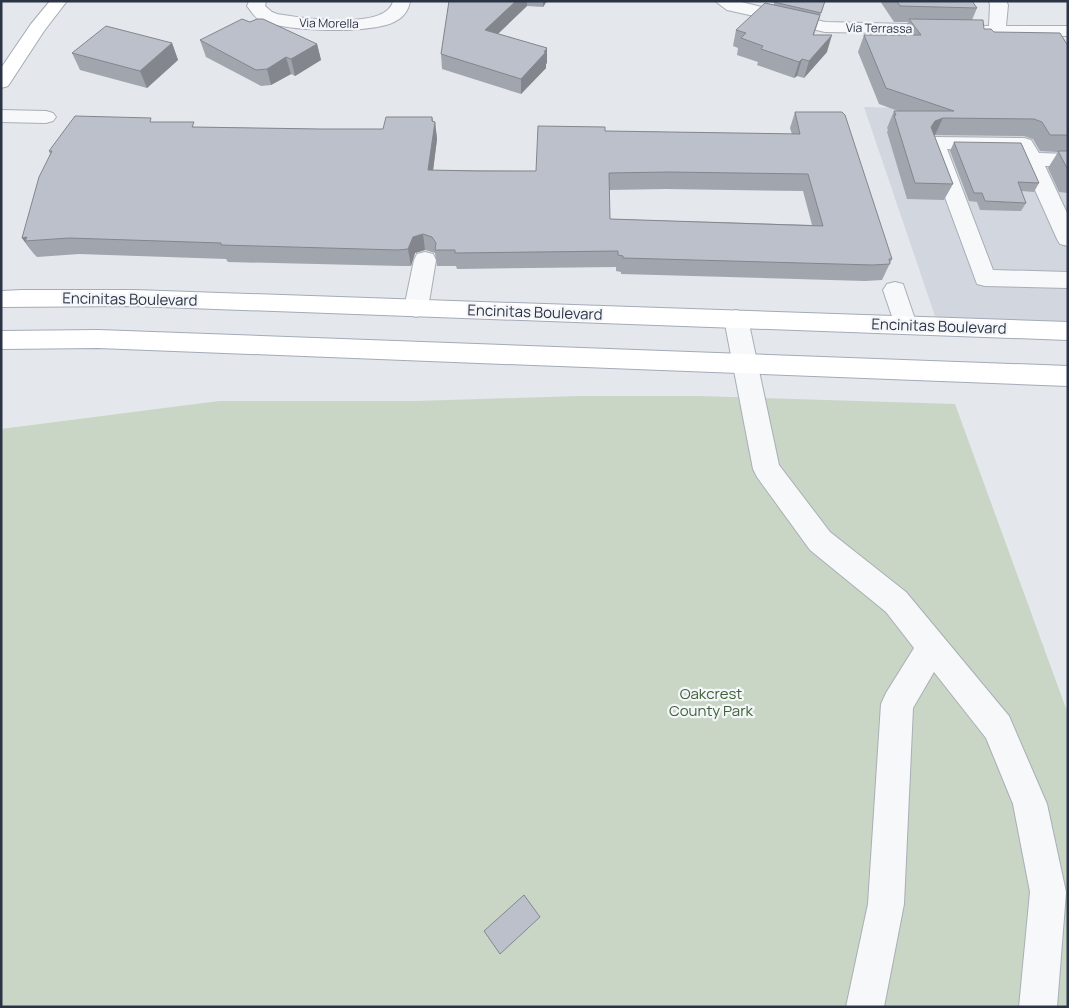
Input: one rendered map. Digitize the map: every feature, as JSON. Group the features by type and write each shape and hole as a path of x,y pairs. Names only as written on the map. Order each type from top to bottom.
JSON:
{"main road":[{"path":"1,82 36,28 59,1"},
{"name":"Encinitas Boulevard","path":"1,299 134,298 1068,331"},
{"path":"1,340 98,340 1068,376"}],"street":[{"name":"Via Morella","path":"258,1 256,6 265,16 288,23 363,24 380,22 394,15 401,7 402,1"},
{"name":"Via Terrassa","path":"724,1 733,6 825,27 997,31 1068,30"},
{"path":"997,1 999,5 997,31"},
{"path":"1,116 46,117"},
{"path":"1068,239 1024,144 935,143 985,278 1068,280"},
{"path":"1032,160 1068,160"},
{"path":"416,308 425,260"},
{"path":"895,290 904,325"},
{"path":"736,319 766,469 820,541 896,602 998,727 1030,804 1048,892 1038,1007"},
{"path":"865,1007 886,904 897,704 932,647"}],"shaded area":[{"path":"864,107 1068,113 1068,323 936,319"}],"green space":[{"name":"Oakcrest County Park","path":"578,396 697,396 955,404 1068,714 1068,1007 1,1007 1,429 219,401 417,401"}],"building":[{"path":"449,1 516,1 485,30 547,48 544,52 546,52 521,79 441,54"},
{"path":"775,1 825,1 821,13"},
{"path":"897,1 972,1 977,8 900,6"},
{"path":"765,3 820,15 813,35 832,35 809,61 802,59 799,62 761,49 763,46 741,38 746,33 736,30"},
{"path":"242,19 250,22 263,19 317,44 291,59 286,57 267,69 256,70 200,40"},
{"path":"909,19 983,20 984,29 991,29 994,32 1060,33 1068,46 1068,135 1050,135 1042,122 1034,119 943,118 935,121 931,127 953,184 915,183 894,111 954,111 886,88 864,35 921,35"},
{"path":"106,26 172,43 140,71 72,53"},
{"path":"795,112 842,112 845,115 892,259 889,259 890,264 623,258 623,256 618,255 618,251 455,253 455,250 435,250 436,243 432,237 423,234 413,237 408,249 398,250 69,238 25,241 27,237 22,238 39,177 52,151 49,151 75,116 151,118 150,122 194,122 192,127 320,129 383,129 386,117 432,117 432,121 435,122 428,170 536,171 538,126 605,127 605,131 800,134","holes":["609,173 808,174 823,226 610,219"]},
{"path":"954,142 1021,143 1039,183 1018,182 1026,203 985,201 982,193 974,193"},
{"path":"1058,151 1068,151 1068,170"},
{"path":"524,895 540,917 500,954 484,931"}]}
